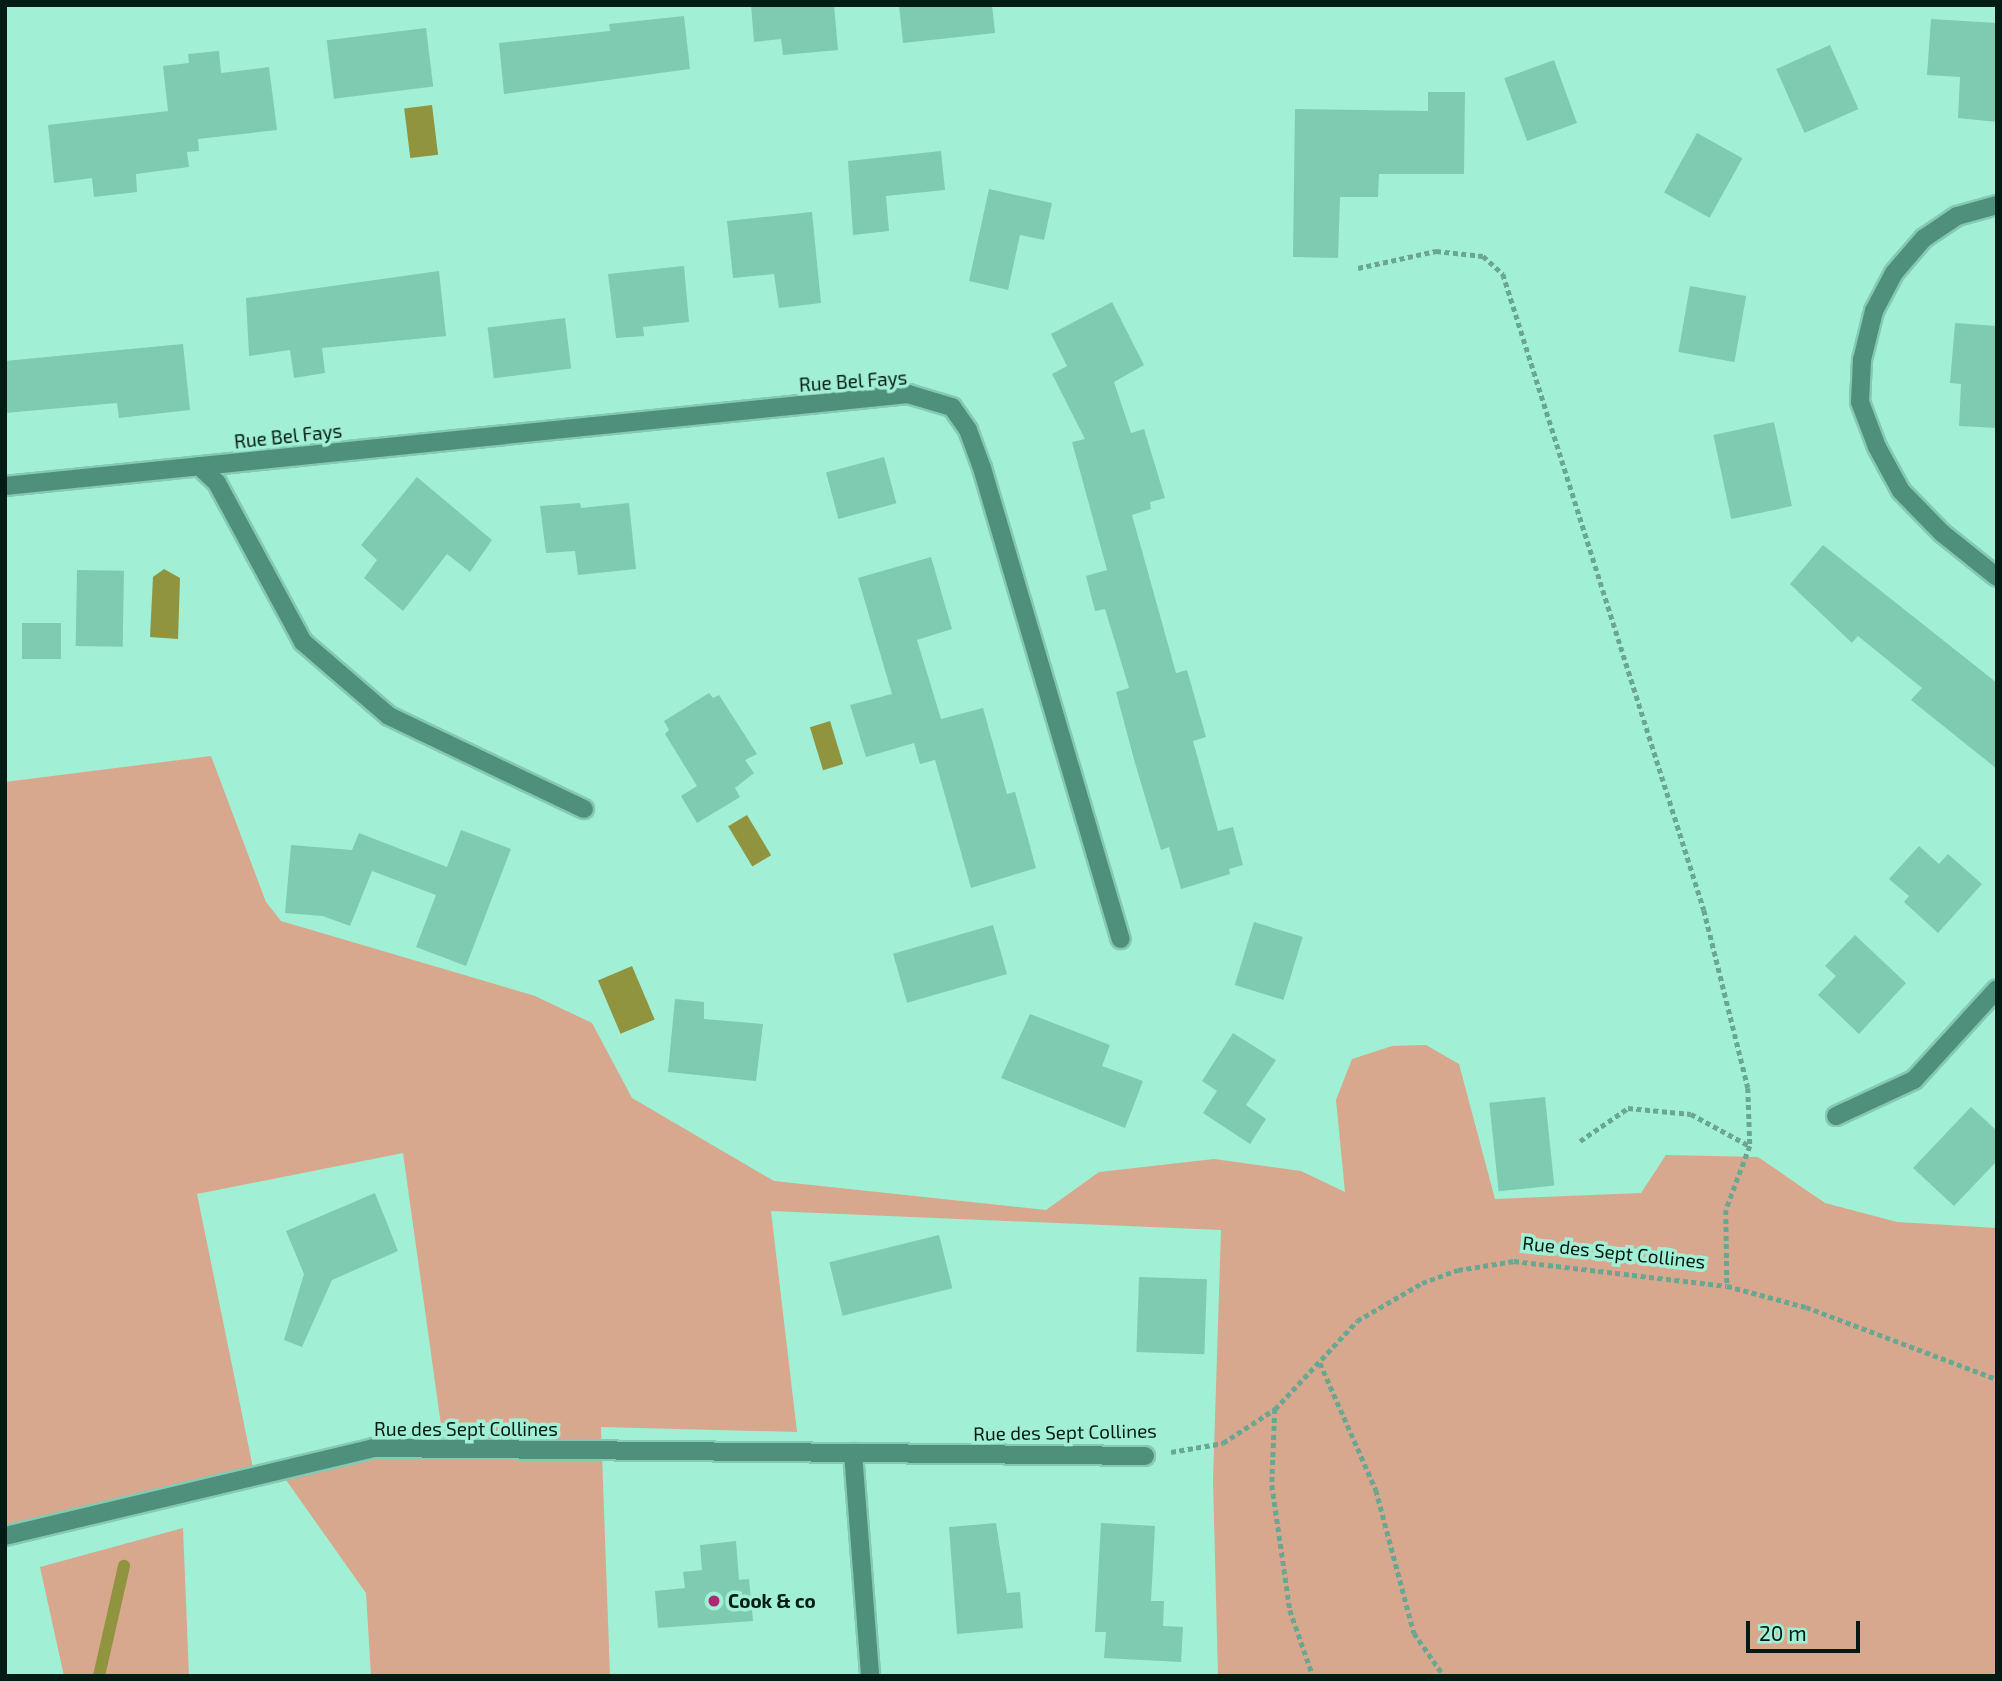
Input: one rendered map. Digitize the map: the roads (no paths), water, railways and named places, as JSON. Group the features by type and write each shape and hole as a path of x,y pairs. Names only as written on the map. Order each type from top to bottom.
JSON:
{"street":[{"path":"1997,205 1957,216 1924,238 1894,273 1874,311 1862,360 1860,402 1877,447 1901,491 1942,533 1997,577"},
{"name":"Rue Bel Fays","path":"5,486 908,394 952,407 968,430 982,468 1121,939"},
{"path":"199,466 217,483 303,642 389,716 584,809"},
{"path":"1836,1116 1913,1080 1997,989"},
{"name":"Rue des Sept Collines","path":"5,1536 373,1448 1146,1456"},
{"path":"853,1454 870,1676"}],"waterway":[{"path":"99,1676 124,1566"}],"place":[{"name":"Cook & co","path":"714,1601"}]}
